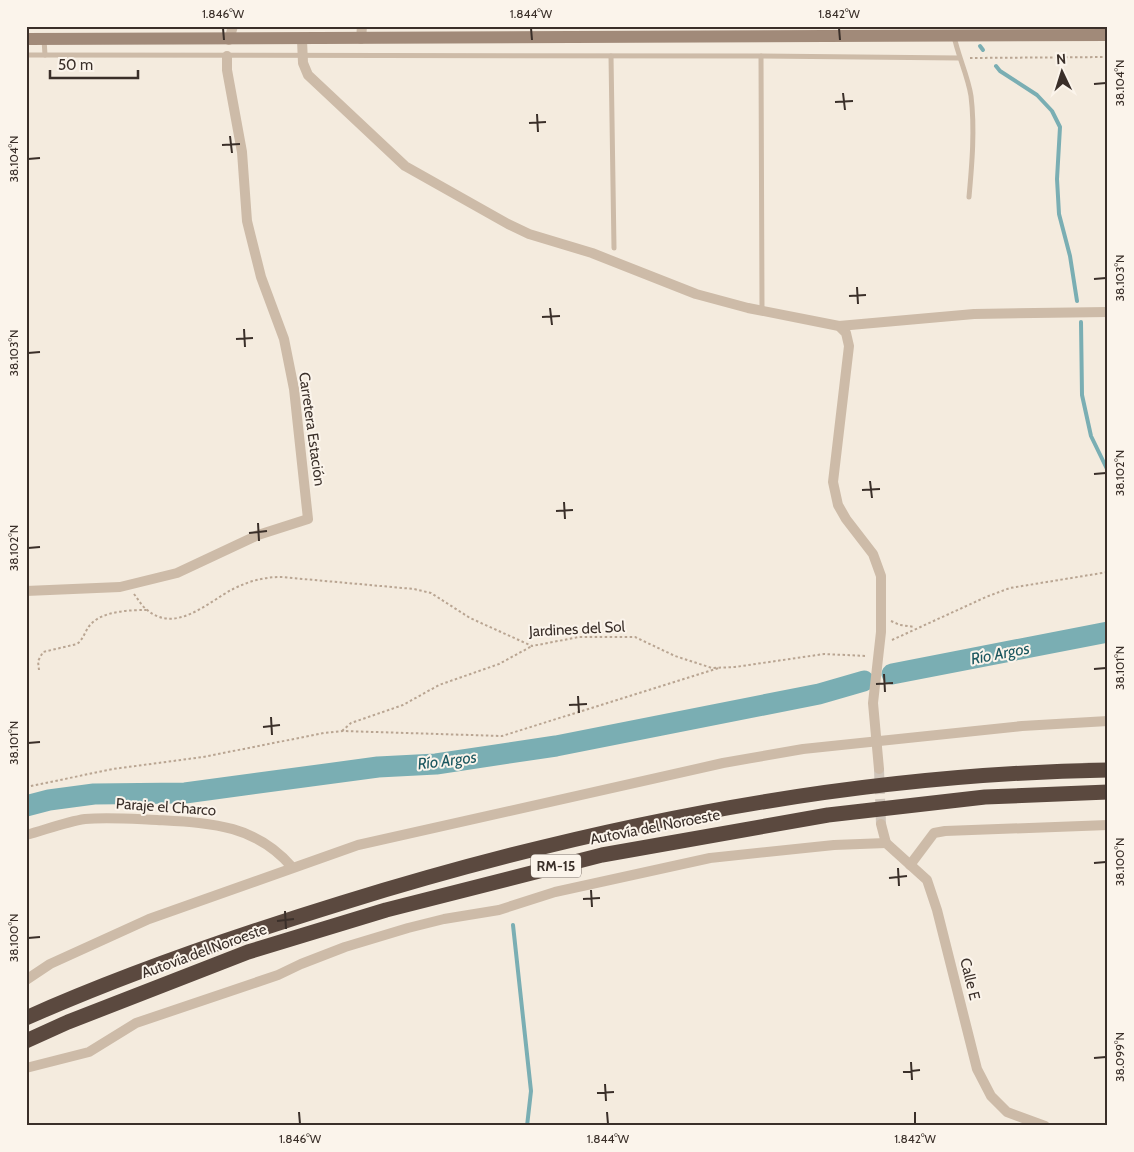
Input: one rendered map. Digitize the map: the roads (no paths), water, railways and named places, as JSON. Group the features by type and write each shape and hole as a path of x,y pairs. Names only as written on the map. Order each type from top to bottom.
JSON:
{"highway":[{"name":"Autovía del Noroeste","path":"26,1018 84,992 244,933 405,883 510,855 630,827 858,786 1040,771 1108,770"},
{"name":"Autovía del Noroeste","path":"26,1041 68,1022 248,952 386,910 602,854 828,815 985,797 1108,792"}],"main road":[{"path":"26,40 302,40 362,33 1108,35"}],"street":[{"path":"229,40 233,26"},
{"path":"302,40 302,57 305,70 316,83 405,166 529,234 592,253 696,294 762,311 839,326 974,314 1108,312"},
{"name":"Carretera Estación","path":"26,591 127,585 177,573 258,535 303,522 309,516 295,398 284,339 261,277 247,222 242,152 227,70 227,56"},
{"path":"839,326 846,333 848,346 833,465 834,488 838,505 846,519 873,554 879,566 883,609 873,703 879,768"},
{"path":"26,980 50,964 96,941 149,919 292,867 358,846 722,763 803,749 1022,726 1108,721"},
{"name":"Paraje el Charco","path":"26,835 83,820 110,818 219,824 241,830 266,843 292,867"},
{"path":"26,1068 89,1052 136,1023 278,975 345,947 408,928 444,919 499,910 555,892 710,858 834,844 886,844 882,824"},
{"path":"910,865 934,834 945,831 1108,825"},
{"name":"Calle E","path":"886,844 927,880 937,910 977,1068 991,1096 1007,1112 1045,1126"}],"lane":[{"path":"954,36 968,84 972,109 969,197"},
{"path":"44,39 45,55"},
{"path":"26,56 761,56 959,58"},
{"path":"611,56 614,248"},
{"path":"761,56 762,311"}],"waterway":[{"path":"980,46 983,50"},
{"path":"996,66 1000,71 1037,95 1052,111 1060,127 1057,179 1059,214 1070,256 1077,301"},
{"path":"1081,322 1082,395 1091,436 1108,471"},
{"name":"Río Argos","path":"892,674 1108,632"},
{"name":"Río Argos","path":"26,806 49,800 94,794 185,793 378,767 436,764 556,746 819,694 864,681"},
{"path":"513,925 531,1091 527,1126"}],"tunnel":[{"path":"879,769 881,824"}]}
